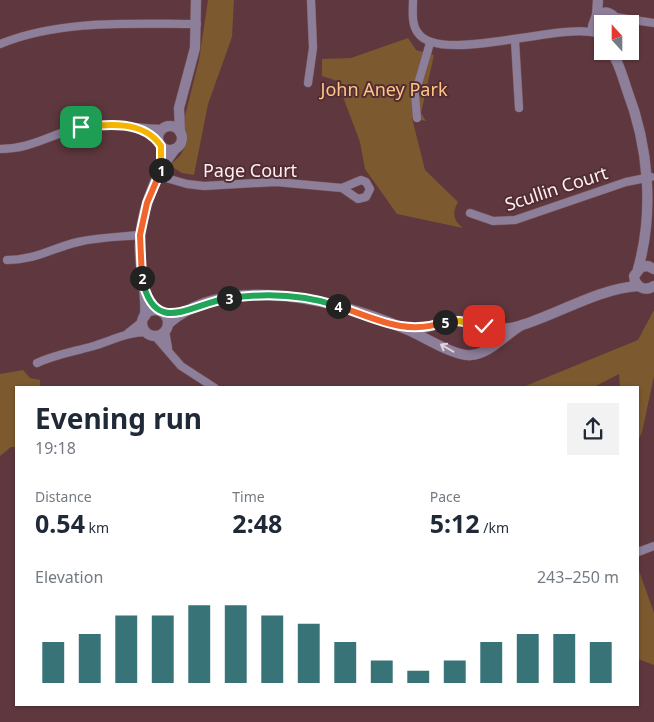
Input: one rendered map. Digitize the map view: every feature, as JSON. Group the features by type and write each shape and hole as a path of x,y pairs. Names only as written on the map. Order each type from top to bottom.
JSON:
{"street":[{"path":"196,0 195,48 179,108 181,142 163,165 147,203 140,235 140,263 144,291 144,318 151,334 168,348 188,372 212,386"},
{"path":"308,83 313,48 311,0"},
{"path":"413,0 416,30 419,35 437,45 515,41 576,30 594,18"},
{"path":"596,15 598,0"},
{"path":"602,0 612,15"},
{"path":"639,23 654,23"},
{"path":"0,44 35,33 73,27 197,24"},
{"path":"576,30 594,34"},
{"path":"515,41 520,108"},
{"path":"417,118 415,94 430,42"},
{"path":"616,60 639,122 652,178 648,250 654,269"},
{"path":"163,165 158,136 179,108"},
{"path":"0,149 28,146 90,126 112,124 142,129 172,127 180,132"},
{"path":"142,129 167,150 175,149"},
{"name":"Page Court","path":"159,176 187,184 204,186 276,182 342,188"},
{"name":"Scullin Court","path":"470,213 493,221 507,222 626,182 652,178"},
{"path":"8,260 26,260 76,242 140,235"},
{"path":"638,286 635,280 636,271 648,250"},
{"path":"619,288 636,271 644,266 654,269"},
{"path":"402,328 424,328 456,320 498,329 520,326 619,288 638,286 646,289 654,286"},
{"path":"144,291 161,312 167,327 168,348"},
{"path":"126,334 151,311 184,312 226,298 258,294 286,295 332,304 402,328 451,351 465,355 487,350 520,326"},
{"path":"37,363 54,356 88,348 126,334 151,334 167,327 184,312"},
{"path":"639,552 654,546"}],"green space":[{"path":"208,0 234,0 232,37 208,104 194,175 182,173 169,165 182,153 185,145 182,128 199,60"},
{"name":"John Aney Park","path":"408,38 416,50 434,55 421,113 426,121 412,118 425,170 458,202 454,216 463,228 397,214 365,169 360,142 337,81 322,76 322,59 351,58"},
{"path":"654,310 654,376 639,439 639,386 620,386 619,374 596,386 525,386 638,340"},
{"path":"23,370 30,378 40,380 40,386 15,386 15,447 11,447 0,456 0,374"},
{"path":"639,571 654,613 654,665 639,659"}],"route":[{"path":"81,127 112,124 142,129 161,146 163,165 147,203 140,235 139,251 144,291 154,306 163,313 184,312 226,298 258,294 286,295 332,304 402,328 428,328 456,320 484,326"}]}
